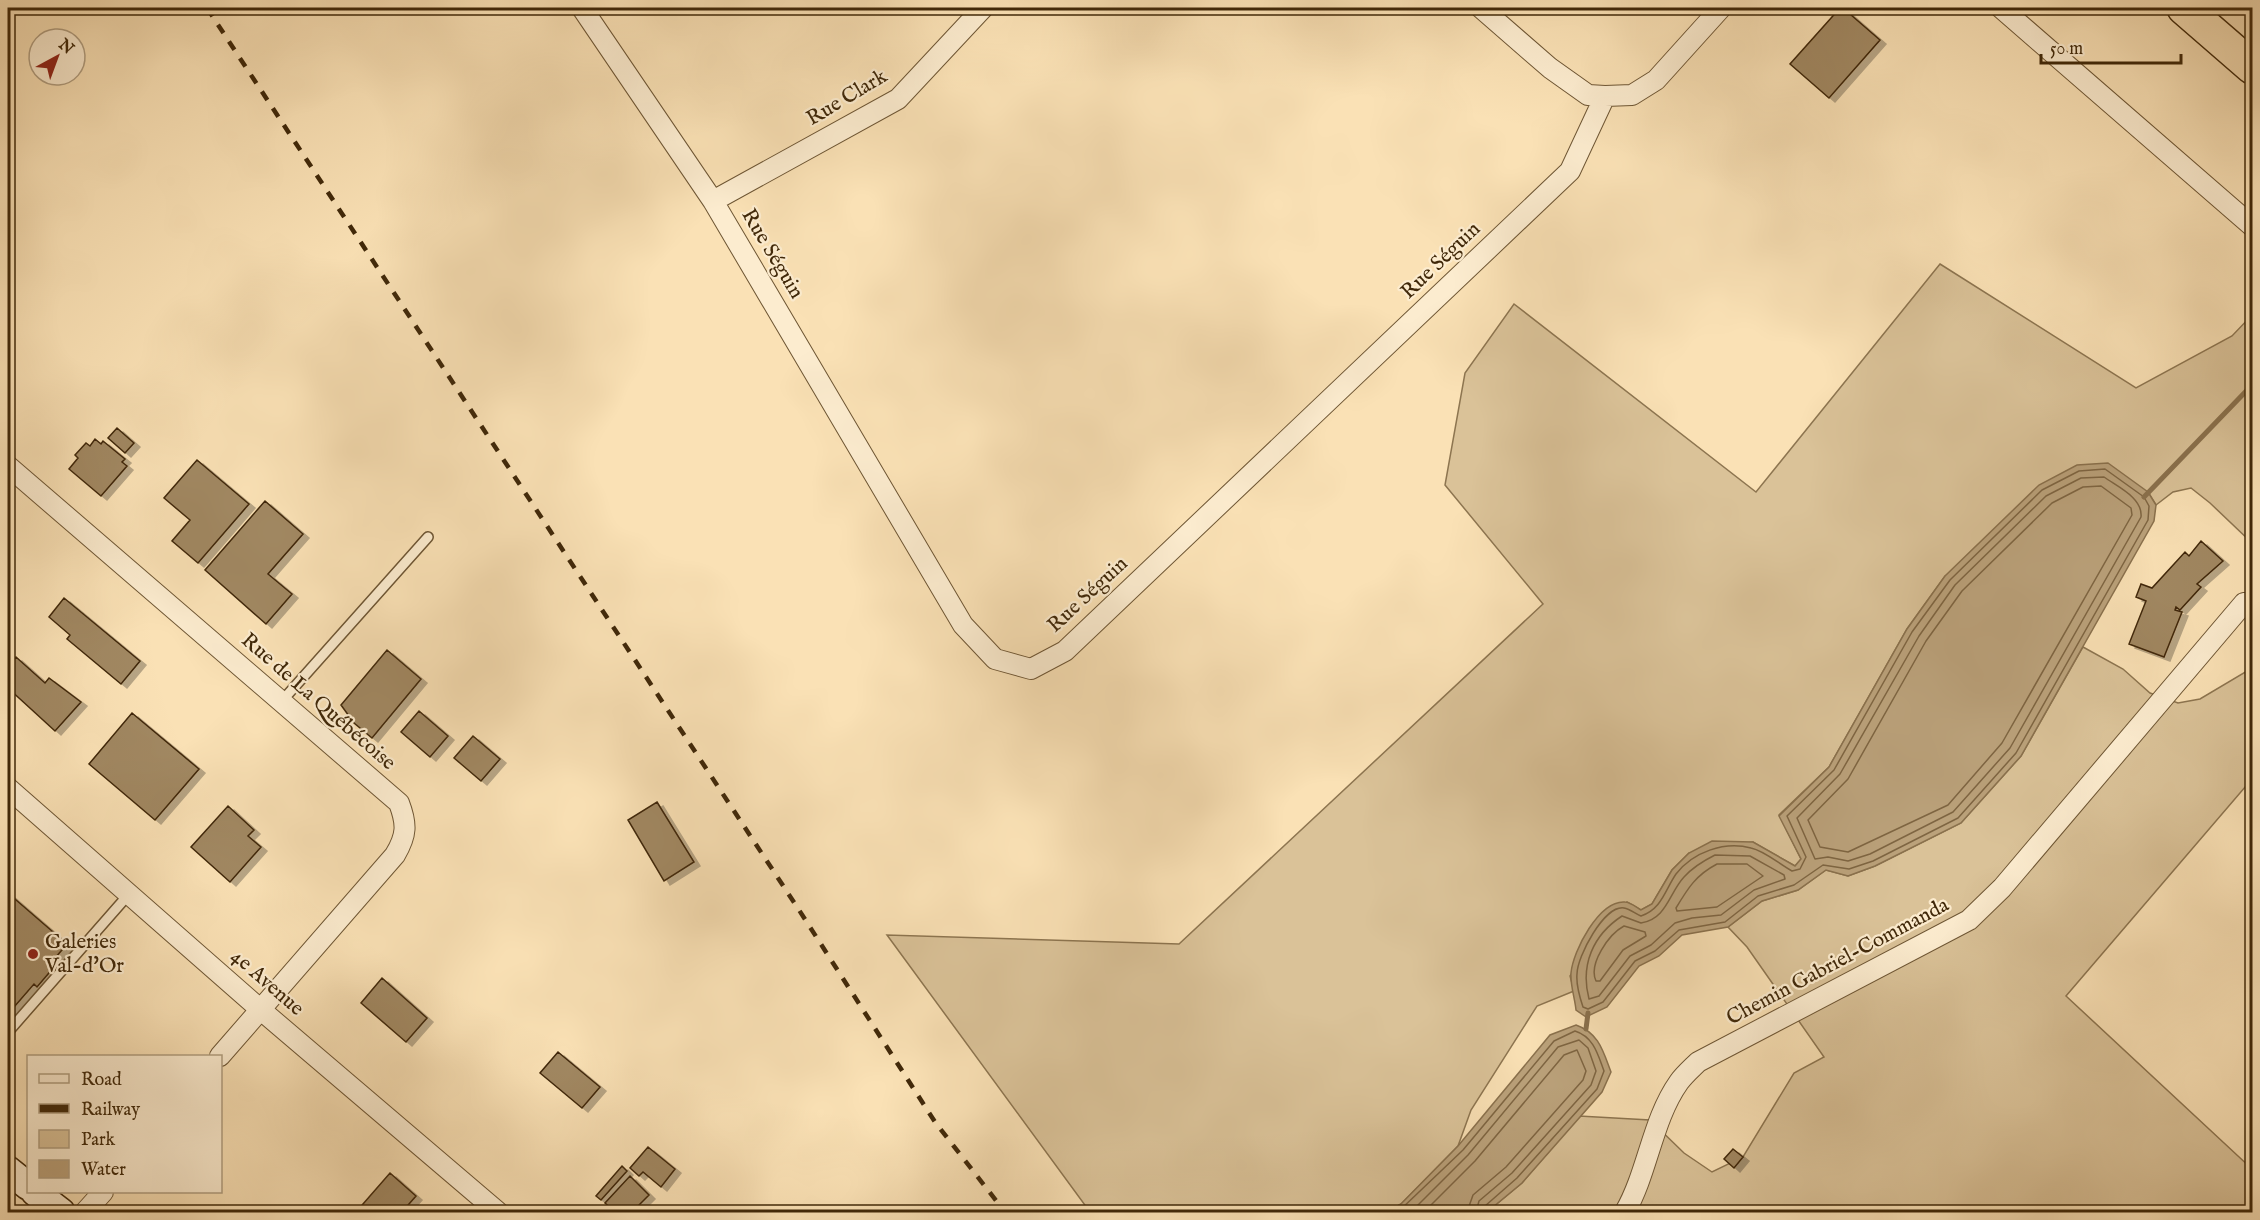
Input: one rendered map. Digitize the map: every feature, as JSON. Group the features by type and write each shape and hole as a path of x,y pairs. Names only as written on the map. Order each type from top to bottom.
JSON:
{"highway":[{"path":"2184,8 2253,67"}],"street":[{"name":"Rue Séguin","path":"582,8 713,201 963,625 995,658 1031,669 1065,651 1570,171 1605,96"},
{"name":"Rue Clark","path":"713,201 898,99 983,8"},
{"path":"1481,8 1550,68 1588,95 1605,96 1632,95 1656,80 1721,8"},
{"path":"2001,8 2253,226"},
{"name":"Rue de La Québécoise","path":"9,472 399,803 406,822 405,839 395,855 221,1055"},
{"name":"Chemin Gabriel-Commanda","path":"1625,1212 1637,1191 1665,1109 1679,1082 1698,1062 1969,920 2002,888 2244,603"},
{"name":"4e Avenue","path":"8,788 261,1010 498,1212"},
{"path":"8,1170 27,1185"},
{"path":"37,1193 61,1212"},
{"path":"85,1212 101,1193"}],"lane":[{"path":"281,702 429,537"},
{"path":"8,1032 129,894"}],"green space":[{"path":"1940,264 2136,388 2232,336 2252,315 2252,543 2191,488 2173,492 2156,505 2148,492 1945,576 1907,629 1829,767 1779,815 1801,859 1795,866 1753,842 1689,853 1672,870 1652,904 1641,910 1627,902 1570,976 1574,991 1537,1006 1471,1110 1458,1146 1401,1204 1387,1212 1090,1212 887,935 1179,944 1543,604 1445,485 1465,373 1514,304 1756,492"},
{"path":"2083,647 2123,669 2150,693 2178,703 2200,699 2252,668 2252,779 2066,996 2252,1169 2252,1212 1487,1212 1522,1183 1579,1116 1650,1120 1684,1153 1712,1172 1743,1157 1794,1073 1824,1057 1747,947 1728,927 1762,901 1798,890 1826,870 1848,876 1875,866 1961,823 2021,756"}],"water":[{"path":"2108,463 2148,492 2156,505 2154,521 2021,756 1961,823 1875,866 1848,876 1826,870 1798,890 1762,901 1728,927 1682,935 1659,956 1639,966 1607,1007 1586,1017 1576,1010 1571,973 1577,952 1589,928 1606,909 1615,904 1627,902 1641,910 1652,904 1672,870 1689,853 1712,841 1753,842 1795,866 1801,859 1779,816 1829,767 1907,629 1945,576 2039,485 2077,465"},
{"path":"1576,1025 1584,1028 1595,1038 1611,1072 1602,1092 1522,1183 1487,1212 1387,1212 1401,1204 1458,1146 1550,1035"}],"building":[{"path":"1840,8 1843,8 1880,40 1829,98 1790,64"},
{"path":"117,428 134,443 125,453 108,438"},
{"path":"95,439 101,444 103,441 125,459 122,462 127,466 101,496 69,469 78,458 75,455 86,443 90,446"},
{"path":"197,460 249,504 198,563 172,541 190,520 164,498"},
{"path":"265,501 303,534 268,574 292,594 266,624 205,570"},
{"path":"2201,541 2223,561 2197,584 2201,587 2180,610 2176,607 2175,610 2182,612 2164,657 2129,644 2146,601 2136,597 2141,584 2152,588 2185,552 2189,556"},
{"path":"64,598 140,661 121,684 67,639 70,635 49,617"},
{"path":"387,650 421,679 372,738 354,723 341,705"},
{"path":"16,657 45,683 49,678 81,702 55,731 8,688 8,666"},
{"path":"419,711 448,736 430,757 401,732"},
{"path":"132,713 199,769 155,820 89,764"},
{"path":"473,736 500,759 481,781 454,758"},
{"path":"657,802 694,862 664,881 628,820"},
{"path":"228,806 254,830 248,836 261,847 230,882 191,847"},
{"name":"Galeries Val-d'Or","path":"8,893 67,944 50,964 54,967 37,987 34,984 8,1014"},
{"path":"382,978 427,1018 406,1042 361,1003"},
{"path":"558,1052 600,1087 582,1108 540,1073"},
{"path":"648,1147 675,1169 661,1187 643,1172 639,1176 630,1168"},
{"path":"1733,1149 1743,1157 1734,1168 1724,1159"},
{"path":"622,1166 627,1171 601,1200 596,1196"},
{"path":"390,1173 416,1196 402,1212 356,1212"},
{"path":"630,1176 649,1195 632,1212 615,1212 605,1203"},
{"path":"236,1206 245,1212 231,1212"}],"waterway":[{"path":"2144,497 2252,385"},
{"path":"1586,1029 1588,1013"}],"railway":[{"path":"207,8 799,910 935,1122 1005,1212"}],"place":[{"name":"Galeries Val-d'Or","path":"33,954"}]}
